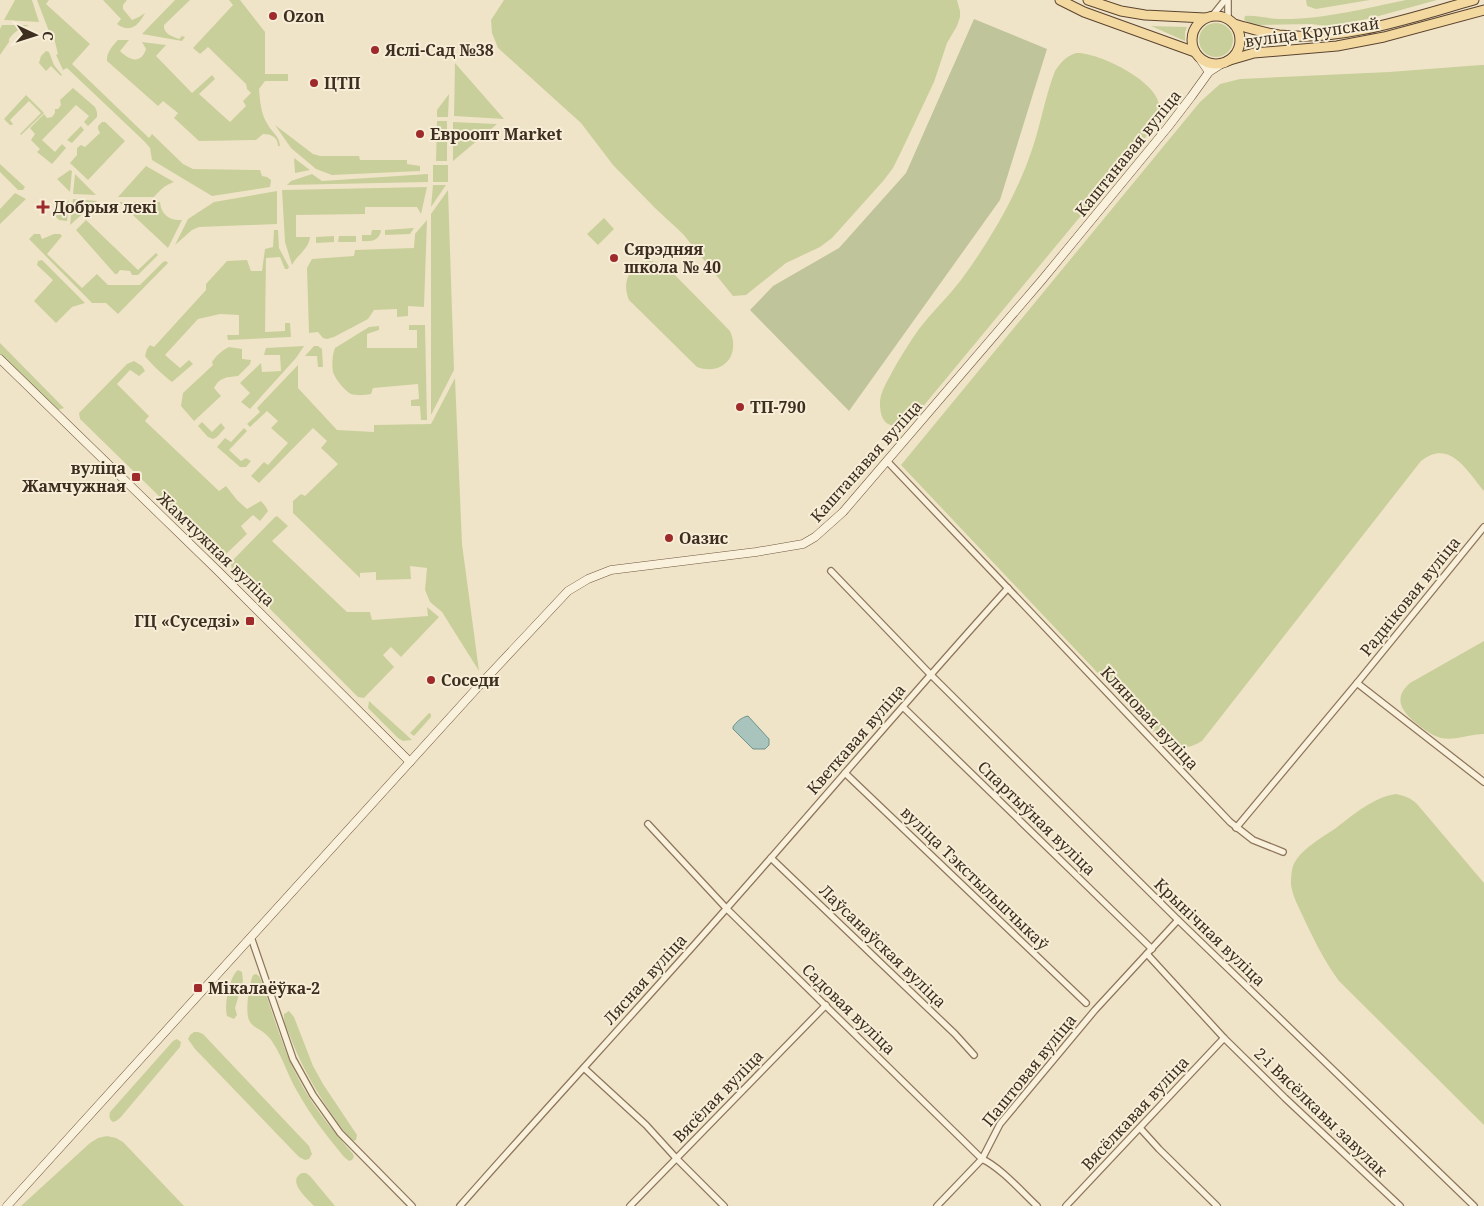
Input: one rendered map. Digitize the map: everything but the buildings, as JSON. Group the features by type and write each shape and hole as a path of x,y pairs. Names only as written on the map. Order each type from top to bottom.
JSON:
{"main road":[{"path":"1060,0 1084,12 1197,56 1207,63 1226,62"},
{"path":"1088,0 1121,11 1145,15 1221,16 1231,21 1238,31 1240,38 1236,54 1209,72 1197,56 1191,37 1198,22 1209,17"},
{"name":"вуліца Крупскай","path":"1231,21 1250,29 1279,35 1342,33 1368,29 1474,0"},
{"name":"вуліца Крупскай","path":"1226,62 1254,53 1337,46 1384,38 1484,10"},
{"name":"Каштанавая вуліца","path":"7,1206 568,591 588,579 611,570 756,552 803,544 815,537 843,512 1042,280 1168,126 1209,72"},
{"name":"Жамчужная вуліца","path":"0,359 210,562 410,762"}],"street":[{"path":"1209,17 1227,0"},
{"path":"1227,0 1231,21"},
{"name":"Кляновая вуліца","path":"887,461 1236,828 1254,840 1282,852"},
{"name":"Радніковая вуліца","path":"1236,828 1484,527"},
{"name":"Крынічная вуліца","path":"831,571 930,674 1178,920 1474,1206"},
{"name":"Кветкавая вуліца","path":"727,909 930,674 1008,588"},
{"path":"1357,683 1484,782"},
{"name":"Спартыўная вуліца","path":"903,707 1152,949"},
{"name":"вуліца Тэкстыльшчыкаў","path":"845,773 1086,1003"},
{"name":"Садовая вуліца","path":"648,824 727,909 982,1158 988,1161 1037,1206"},
{"name":"Лаўсанаўская вуліца","path":"771,858 950,1029 974,1055"},
{"name":"Лясная вуліца","path":"460,1206 542,1112 727,909"},
{"name":"Паштовая вуліца","path":"937,1206 982,1158 992,1137 1005,1118 1095,1010 1178,920"},
{"path":"251,937 293,1059 313,1095 340,1133 412,1206"},
{"path":"1147,954 1224,1038"},
{"name":"Вясёлая вуліца","path":"630,1206 826,1005"},
{"name":"Вясёлкавая вуліца","path":"1066,1206 1224,1038"},
{"name":"2-і Вясёлкавы завулак","path":"1224,1038 1400,1206"},
{"path":"584,1068 646,1125 724,1206"},
{"path":"1140,1128 1217,1206"}],"green space":[{"path":"15,0 32,0 39,22 4,20"},
{"path":"37,0 49,0 46,4 90,44 72,64 149,138 152,134 183,164 193,169 260,170 262,176 271,180 270,187 212,196 152,160 150,148 145,142 67,68 63,70 56,55 58,54 53,34 50,34"},
{"path":"103,0 127,0 123,5 123,9 132,20 145,13 134,27 122,27 117,24 121,19"},
{"path":"175,0 190,0 164,25 164,28 166,33 174,37 179,39 182,36 185,37 182,41 142,34"},
{"path":"229,0 240,0 265,32 265,74 288,74 288,81 265,81 259,89 264,117 277,137 280,146 278,146 277,140 274,137 266,134 263,134 256,140 199,141 174,118 178,113 163,101 158,106 107,61 109,52 118,40 129,40 120,51 131,59 138,59 144,54 146,49 142,42 166,45 156,56 192,93 212,75 215,79 199,94 230,122 246,106 243,101 251,93 247,89 246,84 208,47 200,54 193,48 233,5"},
{"path":"504,0 957,0 960,17 947,43 934,82 893,168 884,180 832,238 820,247 786,263 746,295 733,296 683,234 613,165 581,123 498,48 492,33 491,20"},
{"path":"1306,0 1370,0 1316,9 1307,6"},
{"path":"1406,0 1437,0 1368,19 1327,26 1311,24 1255,25 1244,20 1245,16 1280,19 1311,18"},
{"path":"974,19 1047,49 1000,200 849,411 750,310 773,286 839,248 906,173"},
{"path":"1216,23 1223,24 1228,28 1232,33 1232,47 1228,52 1223,56 1216,57 1209,56 1204,52 1200,47 1199,40 1200,33 1204,28 1209,24"},
{"path":"2,25 29,25 9,39 0,55 0,29"},
{"path":"1151,26 1187,27 1185,41"},
{"path":"1245,36 1280,44 1244,50"},
{"path":"46,51 49,52 61,76 51,66 46,71 39,63 41,56"},
{"path":"1076,53 1098,57 1111,62 1137,77 1147,86 1155,95 1159,104 1158,114 1152,130 911,421 905,424 890,425 883,418 880,406 885,385 915,334 961,280 999,222 1029,158 1055,71 1064,60"},
{"path":"455,63 504,119 454,116"},
{"path":"1484,65 1484,491 1464,467 1449,455 1441,453 1431,455 1421,461 1202,741 1183,748 1169,746 1164,743 901,465 1200,102 1220,84 1240,79 1389,72"},
{"path":"73,88 95,107 97,117 88,126 84,122 89,116 76,105 42,140 55,152 62,144 66,148 52,164 37,152 40,149 31,140 35,134 30,128 44,114 47,118 52,117 55,109 58,109 61,105 60,100"},
{"path":"449,94 448,117 437,117 437,110"},
{"path":"26,95 44,113 21,135 41,113 29,101 10,120 12,125 4,119"},
{"path":"437,121 447,121 447,161 436,161"},
{"path":"105,122 125,141 88,180 70,163 77,155 77,148 81,145 85,147 100,133 98,126"},
{"path":"453,122 497,124 453,161"},
{"path":"275,125 313,154 320,156 359,156 360,160 407,160 407,164 420,166 420,171 332,175 316,169 291,148"},
{"path":"81,126 84,130 72,143 67,140"},
{"path":"294,158 310,170 295,173"},
{"path":"0,164 25,187 23,190 18,190 0,172"},
{"path":"433,165 448,165 448,182 433,182"},
{"path":"146,166 174,182 163,188 154,197 118,197"},
{"path":"70,170 72,171 70,192 57,179"},
{"path":"75,174 96,195 73,194"},
{"path":"312,174 322,181 428,174 428,182 287,185 291,181"},
{"path":"433,185 446,185 431,207"},
{"path":"427,187 421,214 417,207 365,207 365,214 296,215 296,237 310,237 307,245 292,265 285,242 282,190"},
{"path":"448,190 454,370 431,415 431,214"},
{"path":"277,191 277,224 199,227 192,230 175,245 188,219 214,202"},
{"path":"15,193 26,199 0,224 0,209"},
{"path":"73,199 97,201 70,225"},
{"path":"69,200 67,221 59,220 54,215"},
{"path":"119,202 160,202 164,214 170,218 182,220 168,248"},
{"path":"604,218 614,229 598,245 587,234"},
{"path":"86,220 138,270 156,253 158,255 138,275 132,275 130,271 120,270 115,274 76,230"},
{"path":"427,220 424,307 408,306 408,316 397,317 397,309 374,310 368,319 327,339 323,338 318,332 309,333 307,268 312,259 354,256 355,250 414,248 415,234"},
{"path":"414,228 410,234 385,235 385,230"},
{"path":"274,230 278,230 279,248 289,267 285,269 280,257 266,258 265,332 285,331 285,323 290,323 291,337 228,340 227,335 239,335 239,315 220,314 198,319 165,355 180,368 189,360 193,364 172,382 145,356 147,349 150,345 154,347 206,290 206,284 227,261 247,260 251,271 262,271 265,249 273,247"},
{"path":"372,230 381,230 379,236 372,241 362,241 362,235 371,235"},
{"path":"34,234 40,234 42,239 54,234 62,236 47,254 82,288 97,274 108,285 140,285 163,262 166,261 168,263 118,314 106,303 92,303 29,239"},
{"path":"334,236 334,242 316,243 316,237"},
{"path":"339,236 356,236 356,242 338,242"},
{"path":"42,260 85,303 72,307 56,323 34,301 53,280 37,265 38,261"},
{"path":"650,261 668,268 730,331 733,348 727,362 714,369 697,367 629,300 626,286 629,274 637,266"},
{"path":"409,325 425,325 427,420 421,420 420,406 411,406 411,400 419,399 418,384 373,388 371,394 356,395 343,388 333,372 332,360 335,348 369,327 379,326 379,330 367,334 367,348 417,348 417,330 409,330"},
{"path":"0,343 64,408 58,410 0,354"},
{"path":"304,346 296,358 250,409 241,402 250,393 240,383 261,363 262,372 281,371 280,355 264,355 266,348"},
{"path":"314,346 322,349 323,367 318,367 317,356 305,356"},
{"path":"229,347 242,349 242,359 251,360 250,364 238,376 226,378 218,382 214,388 221,396 194,421 181,406 183,393 213,365 212,362 217,355"},
{"path":"134,361 142,366 145,371 139,376 130,370 117,384 149,416 145,421 219,491 226,486 247,509 261,501 268,511 260,521 253,515 241,526 247,534 226,554 221,556 215,553 80,419 79,413 127,364"},
{"path":"298,365 298,388 337,430 374,432 374,425 431,424 455,378 462,544 479,671 442,612 430,602 425,590 427,568 410,566 411,579 376,580 376,572 360,573 360,578 293,513 293,501 301,494 305,496 338,464 321,448 327,441 313,428 259,483 251,476 264,462 268,465 288,443 271,428 278,421 267,411 250,427 247,424 260,412 257,408"},
{"path":"202,422 212,432 221,423 225,428 213,439 208,437 198,426"},
{"path":"244,428 247,431 229,450 241,461 246,458 251,461 246,467 240,467 217,447 225,438 231,442"},
{"path":"277,516 288,526 272,541 347,612 370,612 372,620 428,616 427,607 439,617 401,657 391,647 383,655 394,667 364,698 358,697 232,571 231,563 233,560"},
{"path":"1484,641 1484,734 1452,739 1433,735 1405,712 1400,701 1404,689 1410,683"},
{"path":"369,701 412,740 403,741 398,738 368,708"},
{"path":"429,713 431,717 414,736 410,733"},
{"path":"1396,794 1408,797 1417,804 1484,883 1484,1125 1339,981 1316,944 1292,890 1293,866 1306,849 1365,807 1380,799"},
{"path":"238,970 242,972 243,981 235,1008 237,1015 234,1019 227,1016 226,1006 232,979"},
{"path":"256,974 262,982 280,1037 297,1076 321,1115 353,1154 352,1160 349,1161 344,1157 313,1117 302,1100 271,1040 250,1022 247,1005 253,975"},
{"path":"289,1011 294,1017 313,1066 357,1135 356,1140 354,1141 349,1138 308,1077 284,1019 284,1014"},
{"path":"194,1032 203,1034 309,1146 312,1154 309,1159 305,1160 299,1157 195,1049 188,1039"},
{"path":"177,1039 181,1042 180,1047 120,1118 113,1122 110,1118 110,1112 173,1041"},
{"path":"107,1136 123,1142 184,1206 21,1206 90,1143 98,1138"},
{"path":"302,1173 310,1176 335,1206 314,1206 299,1190 297,1185 296,1180"}],"water":[{"path":"748,716 769,739 769,745 765,749 753,749 733,729 737,722"}],"place":[{"name":"Ozon","path":"273,16"},
{"name":"Яслі-Сад №38","path":"375,50"},
{"name":"ЦТП","path":"314,83"},
{"name":"Евроопт Market","path":"420,134"},
{"name":"Добрыя лекі","path":"43,207"},
{"name":"Сярэдняя школа № 40","path":"614,258"},
{"name":"ТП-790","path":"740,407"},
{"name":"вуліца Жамчужная","path":"136,477"},
{"name":"Оазис","path":"669,538"},
{"name":"ГЦ «Суседзі»","path":"250,621"},
{"name":"Соседи","path":"431,680"},
{"name":"Мікалаёўка-2","path":"198,988"}]}
